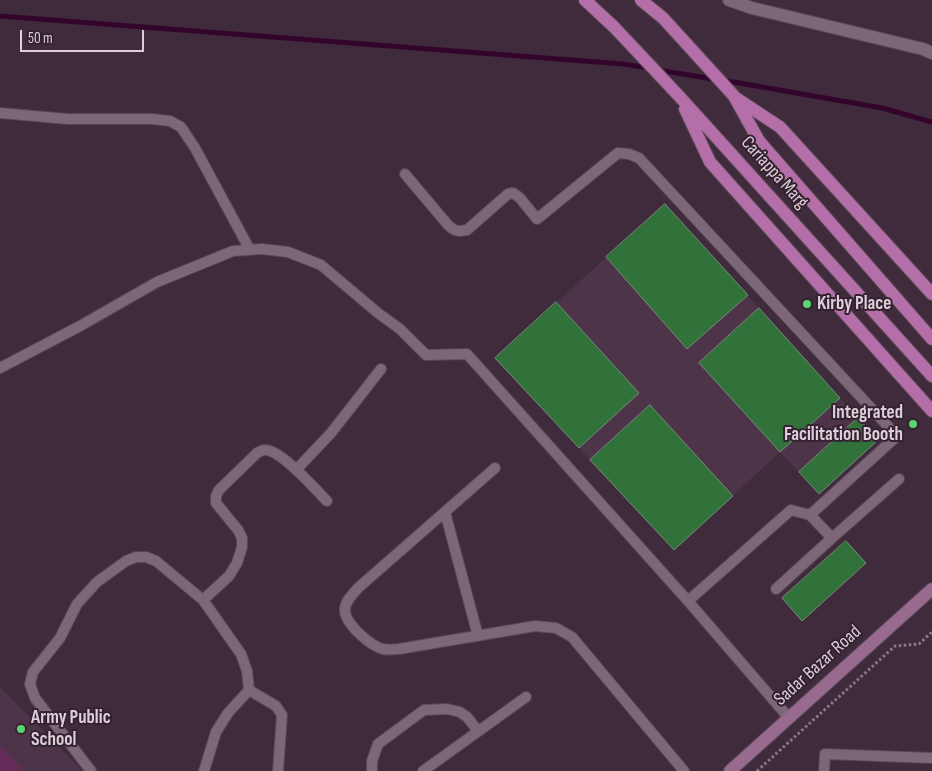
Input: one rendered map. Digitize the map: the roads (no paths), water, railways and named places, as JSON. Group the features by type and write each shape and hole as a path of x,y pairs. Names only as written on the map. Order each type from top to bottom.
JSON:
{"main road":[{"name":"Cariappa Marg","path":"584,0 614,27 679,96 932,376"},
{"name":"Cariappa Marg","path":"641,0 663,18 734,96 759,141 932,339"},
{"path":"679,96 710,162 932,411"},
{"path":"734,96 780,127 932,294"}],"street":[{"path":"729,0 752,8 923,49 932,53"},
{"name":"Sadar Bazar Road","path":"730,771 932,589"}],"lane":[{"path":"0,113 68,119 152,119 170,121 181,127 196,148 250,250"},
{"path":"405,174 453,230 460,232 467,230 508,194 513,193 520,198 537,220 618,153 629,154 639,158 897,436 810,515"},
{"path":"0,368 80,326 157,282 233,251 262,249 288,252 321,265 378,313 400,328 426,355 467,354 688,600 789,718"},
{"path":"296,470 331,433 381,369"},
{"path":"203,600 229,576 237,563 242,547 242,538 238,530 216,503 216,496 219,490 263,450 270,450 278,455 327,501"},
{"path":"495,468 358,588 348,599 345,611 348,621 370,644 385,650 535,626 556,628 572,637 684,771"},
{"path":"776,589 899,479"},
{"path":"688,600 790,510 810,515 832,538"},
{"path":"445,512 478,636"},
{"path":"91,771 35,698 30,684 33,672 60,638 77,604 97,582 126,561 136,557 146,557 156,561 203,600 241,654 247,671 249,690 228,713 216,732 204,771"},
{"path":"249,690 276,706 282,716 278,771"},
{"path":"423,771 526,697"},
{"path":"372,771 372,761 378,744 424,710 446,709 460,712 467,717 478,731"},
{"path":"824,771 825,754 932,758"}],"waterway":[{"path":"0,16 623,64 649,68"},
{"path":"658,70 713,79"},
{"path":"722,80 882,108 932,122"}],"place":[{"name":"Kirby Place","path":"807,304"},
{"name":"Integrated Facilitation Booth","path":"913,424"},
{"name":"Army Public School","path":"21,729"}]}
